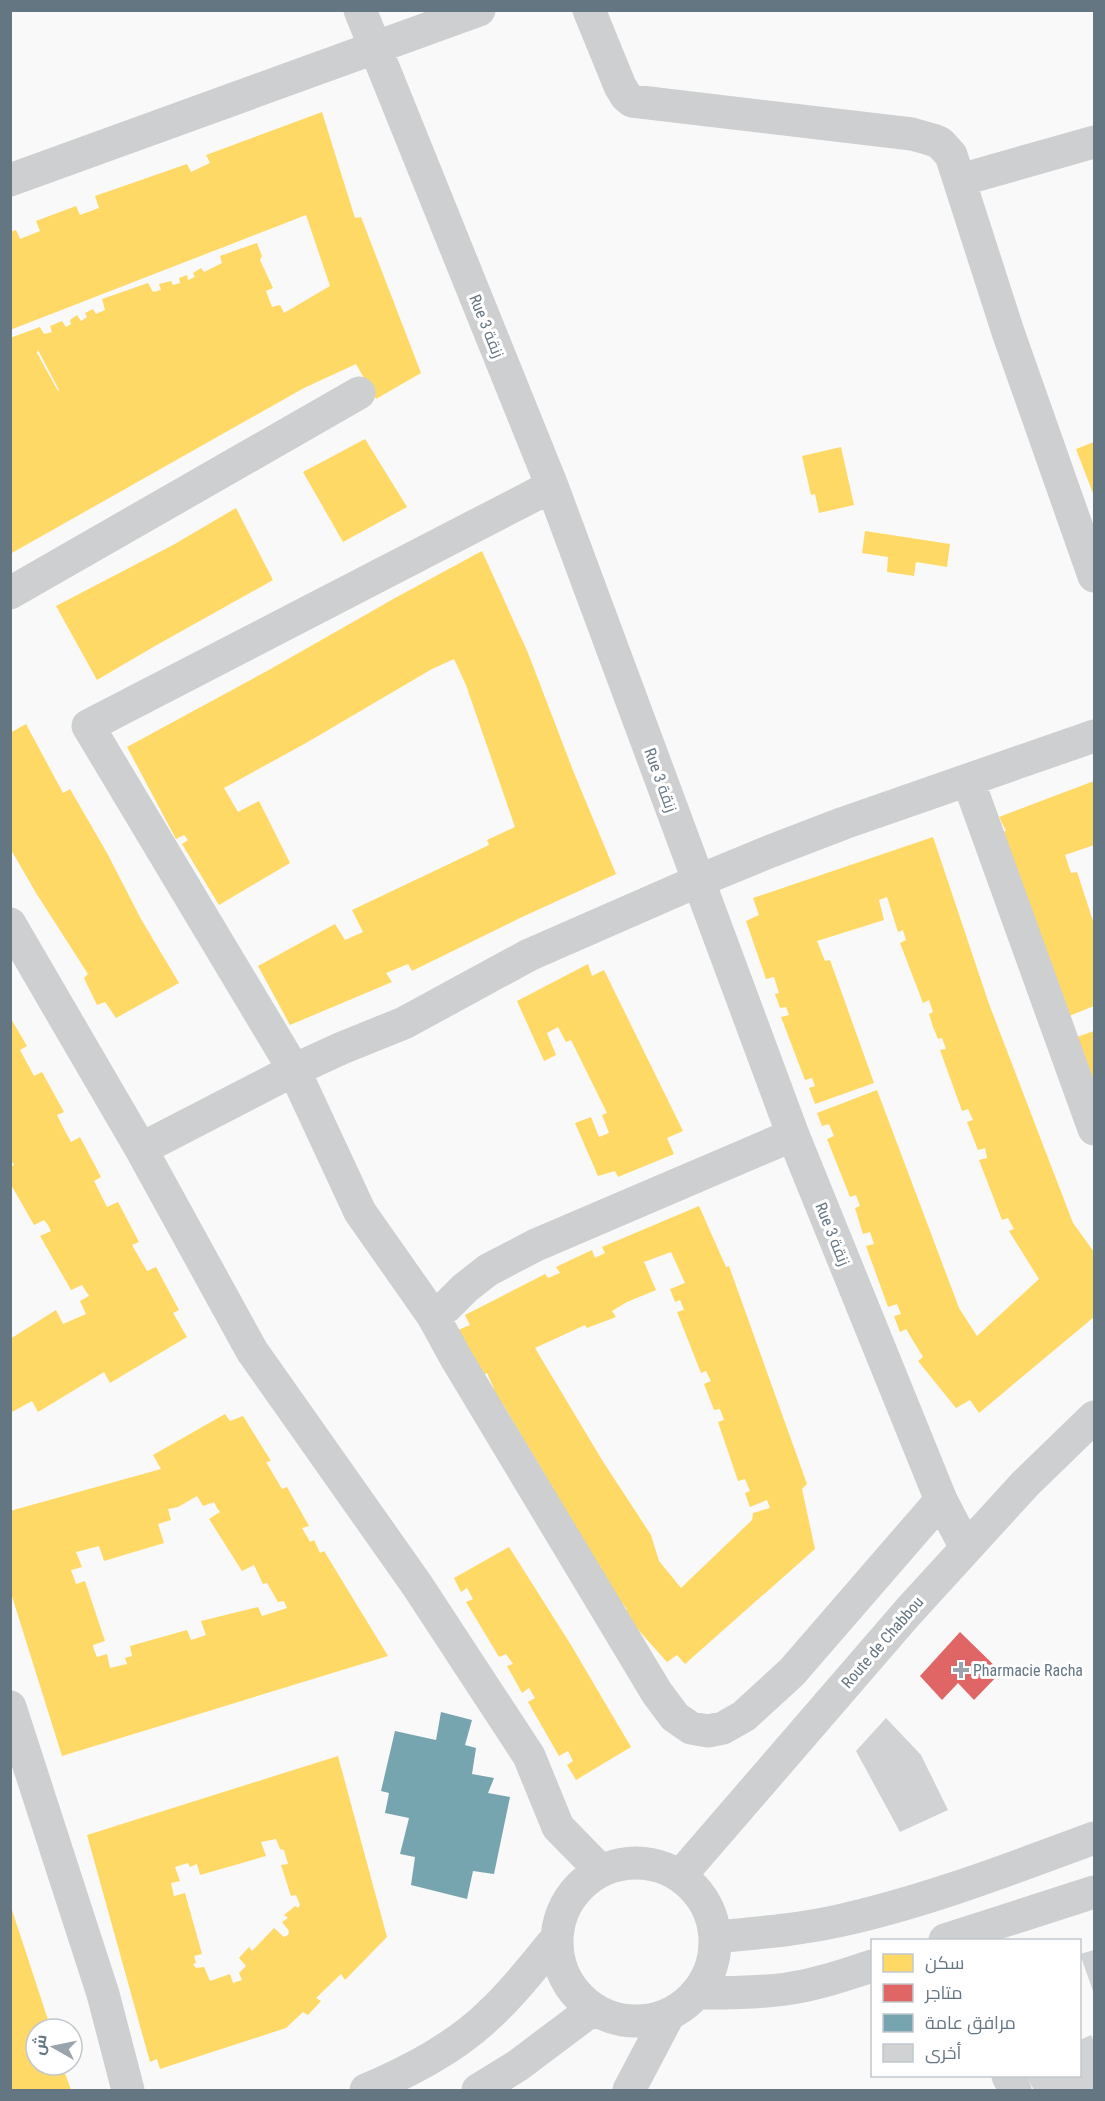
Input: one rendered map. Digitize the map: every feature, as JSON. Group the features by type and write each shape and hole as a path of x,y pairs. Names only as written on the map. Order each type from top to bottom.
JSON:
{"street":[{"name":"Rue 3 زنقة","path":"360,10 552,486 793,1135 941,1500 966,1548"},
{"path":"10,180 479,10"},
{"path":"589,10 620,86 632,101 924,137 946,148 960,180 1008,332 1095,576"},
{"path":"960,180 1095,142"},
{"path":"10,593 359,393"},
{"path":"552,486 88,726 294,1070 360,1212 433,1316 657,1693 675,1717 691,1728 708,1731 723,1728 744,1716 792,1672 941,1500"},
{"path":"141,1149 294,1070 404,1023 529,955 698,881 771,851 1095,736"},
{"path":"968,780 1095,1129"},
{"path":"10,924 141,1149 252,1351 417,1586 529,1756 558,1827 601,1871"},
{"path":"433,1316 488,1270 536,1245 793,1135"},
{"name":"Route de Chabbou","path":"680,1876 966,1548 1025,1484 1095,1418"},
{"path":"10,1707 103,1994 128,2091"},
{"path":"715,1936 784,1931 883,1910 989,1876 1095,1838"},
{"path":"641,1862 669,1869 680,1876 698,1892 705,1902 715,1936 713,1960 697,1993 679,2009 649,2020 630,2021 610,2017 593,2009 582,2000 565,1978 559,1959 556,1938 563,1911 570,1898 583,1883 601,1871 627,1863 641,1862"},
{"path":"949,1939 1095,1892"},
{"path":"366,2091 433,2057 471,2030 513,1990 556,1938"},
{"path":"697,1993 742,1993 787,1989 834,1979 871,1967"},
{"path":"478,2091 517,2066 593,2009"},
{"path":"629,2091 669,2014"},
{"path":"1008,2077 1015,2091"}],"building: سكن":[{"path":"322,112 355,218 361,217 421,373 376,399 356,364 304,388 10,554 10,338 40,327 44,334 52,332 50,326 62,321 66,327 77,315 81,321 87,317 85,313 93,309 96,314 105,310 102,299 148,283 153,292 161,290 159,284 171,281 173,285 180,283 179,278 187,275 188,280 195,277 193,273 201,268 204,272 222,263 220,256 257,243 262,256 260,260 273,288 266,291 272,307 280,305 284,313 330,286 306,215 10,330 10,232 16,230 20,239 40,231 36,221 76,206 80,215 99,208 95,196 187,164 191,172 210,163 206,155","holes":["38,350 59,390 37,353"]},
{"path":"365,439 407,507 343,542 303,472"},
{"path":"1094,442 1094,496 1076,449"},
{"path":"841,447 854,505 819,513 815,494 811,495 802,456"},
{"path":"236,508 273,580 97,680 56,606 173,545"},
{"path":"865,531 950,544 947,567 916,562 914,576 887,572 888,557 862,553"},
{"path":"482,551 528,653 616,874 412,971 408,964 386,973 392,982 290,1025 258,966 335,924 345,940 363,932 352,910 489,845 487,840 515,827 466,685 454,659 432,669 224,788 238,812 259,801 290,863 219,905 182,844 188,840 184,835 176,839 127,747"},
{"path":"26,724 63,793 70,789 179,983 116,1018 105,1002 97,1005 84,978 88,974 10,848 10,733"},
{"path":"1094,781 1094,845 1065,855 1071,873 1077,872 1094,924 1094,1006 1064,1018 1001,832 1006,831 999,817"},
{"path":"933,837 989,1004 1073,1223 1094,1252 1094,1317 979,1413 970,1400 956,1408 918,1361 923,1357 906,1329 900,1332 894,1316 901,1314 897,1304 888,1307 866,1246 874,1244 870,1232 863,1234 855,1208 860,1206 856,1195 850,1197 827,1139 834,1136 829,1124 822,1126 817,1113 877,1090 959,1308 977,1336 1039,1279 1009,1231 1014,1229 1008,1218 1002,1220 979,1160 987,1158 985,1148 978,1150 967,1122 973,1120 968,1109 962,1111 940,1050 946,1049 942,1038 938,1039 929,1014 933,1012 929,1000 923,1003 900,943 906,940 903,930 898,932 887,897 879,900 884,920 817,941 825,961 830,960 874,1083 815,1104 809,1088 815,1086 812,1078 805,1080 781,1017 789,1015 786,1007 780,1008 775,994 779,993 774,977 766,979 746,921 759,915 753,898"},
{"path":"588,964 592,976 604,970 683,1131 667,1138 674,1154 618,1177 615,1171 598,1176 575,1123 591,1117 599,1137 609,1133 602,1115 607,1113 571,1040 566,1042 558,1027 547,1033 556,1055 544,1061 517,1001"},
{"path":"10,1017 27,1046 20,1050 34,1076 42,1072 64,1112 57,1115 71,1142 80,1137 101,1177 94,1181 107,1207 118,1202 139,1242 132,1245 147,1271 156,1267 179,1310 173,1313 187,1337 110,1383 104,1372 38,1412 32,1401 10,1413 10,1339 56,1310 63,1324 86,1314 80,1301 89,1296 82,1285 71,1290 40,1236 51,1231 48,1225 44,1220 34,1225 10,1183 10,1167 14,1165 10,1159"},
{"path":"1094,1031 1094,1105 1071,1039"},
{"path":"699,1206 726,1267 729,1266 807,1484 802,1489 815,1549 685,1664 677,1655 667,1662 623,1613 627,1609 613,1592 543,1480 547,1478 502,1403 498,1406 489,1393 494,1389 487,1373 481,1376 458,1330 470,1325 465,1315 545,1274 548,1278 560,1273 556,1267 592,1250 595,1258 605,1253 602,1247","holes":["671,1252 685,1283 670,1289 675,1302 680,1300 684,1310 677,1312 701,1373 706,1371 711,1381 704,1384 714,1410 720,1409 724,1420 718,1422 738,1481 745,1479 750,1491 745,1493 750,1507 767,1500 770,1508 753,1513 752,1520 681,1588 659,1561 651,1535 602,1460 535,1348 585,1325 587,1328 616,1317 612,1311 656,1290 644,1262"]},
{"path":"225,1414 230,1421 243,1416 271,1461 266,1462 282,1489 287,1487 309,1526 302,1528 310,1542 314,1540 320,1553 324,1551 388,1656 62,1756 10,1590 10,1511 161,1469 153,1455","holes":["197,1496 203,1506 214,1502 220,1512 209,1519 242,1571 254,1565 263,1584 267,1583 278,1602 284,1601 287,1608 262,1616 258,1607 201,1621 206,1635 191,1640 187,1630 130,1646 132,1656 125,1658 127,1664 110,1668 107,1654 97,1657 94,1650 93,1645 105,1641 85,1581 76,1584 71,1570 82,1567 76,1552 99,1546 104,1561 164,1543 158,1524 171,1520 168,1509 178,1507"]},
{"path":"509,1547 571,1645 631,1747 576,1780 567,1765 573,1761 568,1751 559,1756 528,1702 535,1698 529,1688 522,1693 507,1666 513,1664 506,1654 499,1657 466,1602 473,1599 467,1588 461,1592 454,1578"},
{"path":"338,1756 387,1937 345,1980 341,1974 316,1998 321,2001 308,2015 303,2012 286,2028 160,2069 157,2059 150,2062 87,1835","holes":["276,1839 280,1849 284,1850 288,1864 281,1865 291,1896 296,1895 300,1905 298,1908 295,1906 284,1915 288,1918 282,1922 289,1931 288,1935 284,1937 274,1928 252,1951 249,1947 239,1958 246,1966 239,1973 242,1980 233,1983 230,1974 210,1981 204,1967 196,1968 193,1964 196,1963 194,1956 202,1954 185,1893 174,1896 171,1883 180,1881 175,1867 188,1863 190,1867 197,1864 200,1875 266,1856 261,1842"]},
{"path":"10,1904 47,2017 24,2017 24,2077 66,2077 71,2090 10,2090"}],"building: متاجر":[{"path":"960,1632 1001,1672 974,1700 958,1683 942,1700 920,1676"}],"building: مرافق عامة":[{"path":"441,1712 472,1720 465,1745 476,1748 472,1774 494,1778 488,1793 510,1797 494,1874 473,1871 467,1899 411,1885 415,1857 400,1854 409,1818 385,1813 389,1793 381,1791 395,1731 436,1740"}],"building: أخرى":[{"path":"886,1718 921,1755 948,1810 900,1832 856,1751"},
{"path":"1094,1950 1094,1994 1081,1957 1081,1954"},
{"path":"1091,2035 1094,2041 1094,2090 1034,2090 1027,2077 1081,2077 1081,2040"}],"place":[{"name":"Pharmacie Racha","path":"961,1670"}]}
